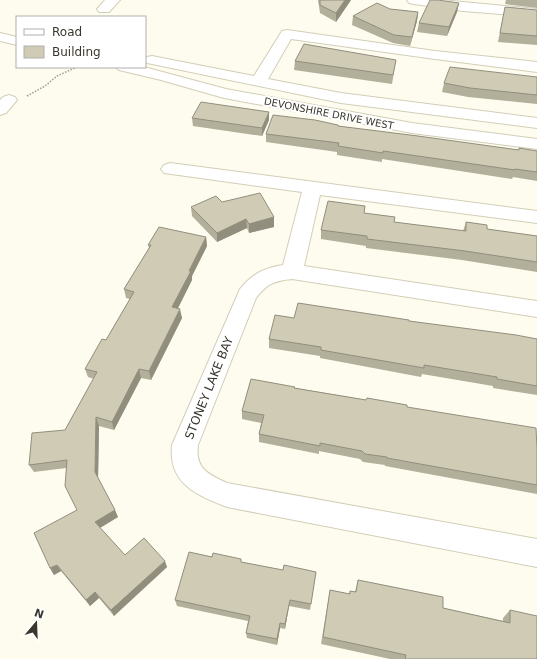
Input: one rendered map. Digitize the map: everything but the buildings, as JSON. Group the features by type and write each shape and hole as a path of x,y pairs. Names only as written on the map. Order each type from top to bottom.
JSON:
{"street":[{"path":"414,0 463,7 537,13"},
{"path":"258,82 287,34 435,55 537,66"},
{"name":"DEVONSHIRE DRIVE WEST","path":"146,59 203,69 258,82 342,98 481,118 537,123"},
{"name":"DEVONSHIRE DRIVE WEST","path":"128,68 164,76 224,93 397,126 537,144"},
{"path":"170,169 537,217"},
{"path":"292,272 312,188"},
{"name":"STONEY LAKE BAY","path":"537,309 292,272 274,274 261,278 247,295 185,445 184,458 188,468 198,481 208,488 227,495 537,552"}],"path":[{"path":"5,105 32,94 58,76 74,68"}]}
